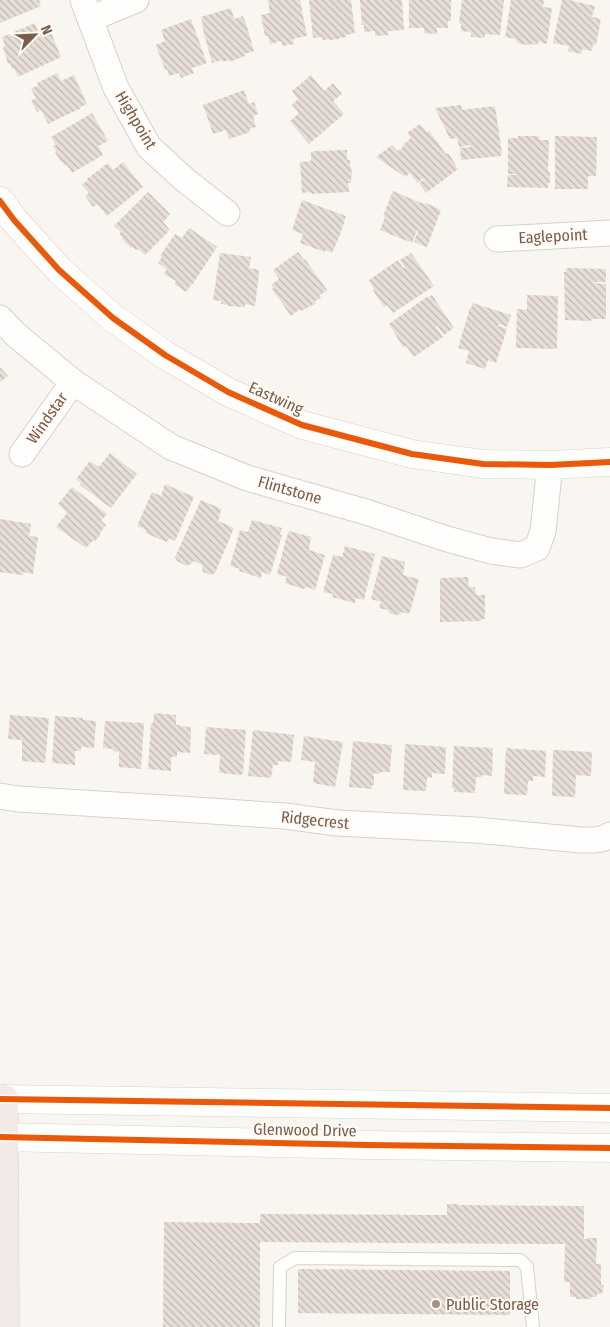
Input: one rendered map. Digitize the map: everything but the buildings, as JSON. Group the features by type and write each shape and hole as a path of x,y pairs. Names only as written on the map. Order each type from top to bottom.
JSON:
{"highway":[{"path":"2,1099 6,1327"}],"main road":[{"name":"Eastwing","path":"0,201 14,220 59,270 113,318 165,355 228,392 302,425 412,454 482,464 550,465 610,462"},
{"name":"Glenwood Drive","path":"2,1099 610,1108"},
{"name":"Glenwood Drive","path":"2,1137 610,1148"}],"street":[{"path":"86,9 136,0"},
{"name":"Highpoint","path":"86,9 116,88 150,147 185,180 227,213"},
{"name":"Eaglepoint","path":"497,239 610,233"},
{"name":"Flintstone","path":"0,318 15,334 73,382 171,447 247,478 366,512 447,539 491,551 521,555 537,548 544,531 550,465"},
{"name":"Windstar","path":"22,454 73,382"},
{"name":"Ridgecrest","path":"9,798 286,816 337,823 475,830 581,840 594,840 610,835"}],"lane":[{"path":"280,1327 280,1267 295,1258 520,1260 527,1268 533,1327"}],"cycle path":[{"path":"0,201 14,220 59,270 113,318 165,355 228,392 302,425 412,454 483,464 550,465 610,462"},
{"path":"0,1099 610,1108"},
{"path":"0,1137 610,1148"}],"place":[{"name":"Public Storage","path":"436,1304"}]}
